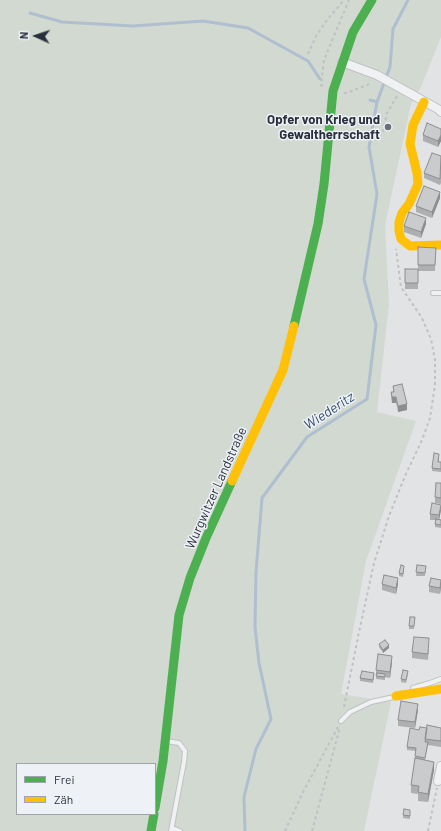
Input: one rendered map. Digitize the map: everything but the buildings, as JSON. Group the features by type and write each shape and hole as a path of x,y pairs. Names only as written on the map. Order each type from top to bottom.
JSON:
{"main road":[{"name":"Wurgwitzer Landstraße","path":"156,801 165,741 179,616 188,585 206,538 283,370 310,264 318,224 324,184 331,99 353,32 372,0"},
{"path":"424,102 413,126 410,144 418,184 409,204 402,213 399,222 399,231 401,239 410,246 441,245"},
{"path":"396,696 441,689"},
{"path":"151,831 154,815"}],"street":[{"path":"342,62 375,78 396,85 424,102 440,108"},
{"path":"438,781 441,766"}],"lane":[{"path":"433,293 441,293"},
{"path":"406,689 441,679"},
{"path":"341,721 350,712 371,702 396,696"},
{"path":"165,741 179,744 185,751 171,829 180,831"}],"path":[{"path":"308,54 316,36 344,0"},
{"path":"326,88 321,85 324,60 349,0"},
{"path":"341,93 347,93 375,78"},
{"path":"383,132 387,113 398,95"},
{"path":"312,831 341,721 374,563 402,482 422,440 430,418 435,385 435,360 431,339 422,318 401,287 395,247"},
{"path":"284,831 341,721"},
{"path":"428,831 438,781"}],"shaded area":[{"path":"0,0 441,0 441,37 421,87 411,104 385,225 389,304 377,412 416,421 366,561 341,694 391,702 364,831 0,831"}],"waterway":[{"name":"Wiederitz","path":"245,831 244,797 256,749 271,719 259,663 255,627 256,572 262,498 307,437 367,399 376,325 364,279 377,194 369,147 377,102 390,67 393,29 408,0"},
{"path":"30,13 62,22 133,26 203,21 248,28 308,61 320,79"},
{"name":"Wiederitz","path":"370,100 377,102"}],"traffic: fast":[{"path":"294,326 318,224 324,184 333,91 353,32 372,0"},
{"path":"156,802 163,761 179,615 190,578 206,538 232,481"},
{"path":"151,831 154,815"}],"traffic: slow":[{"path":"424,102 413,125 410,144 418,184 409,204 402,213 399,222 399,231 401,239 410,246 441,245"},
{"path":"232,481 283,370 294,326"},
{"path":"396,696 441,689"}],"place":[{"name":"Opfer von Krieg und Gewaltherrschaft","path":"388,127"}]}
